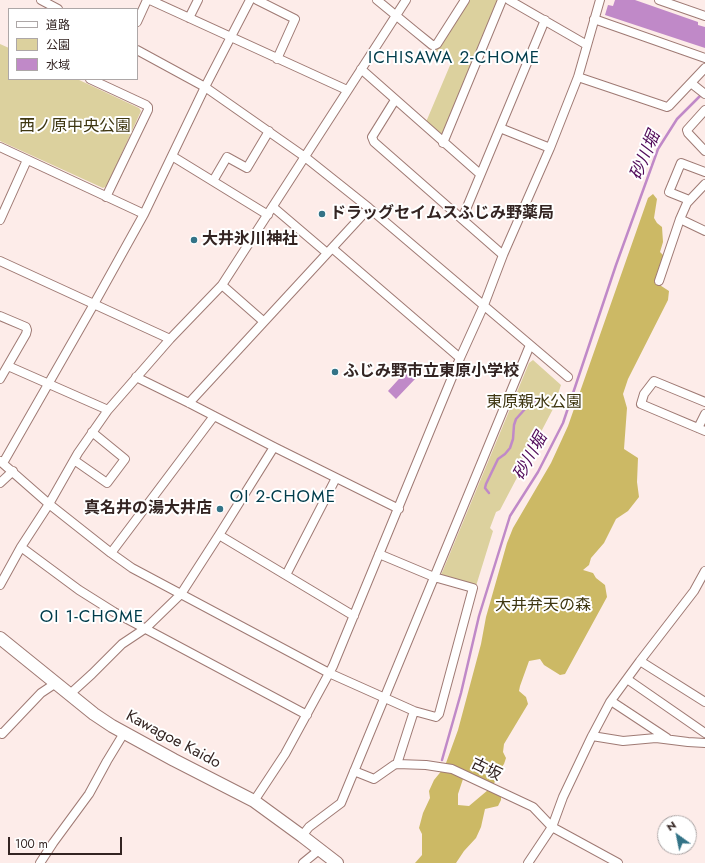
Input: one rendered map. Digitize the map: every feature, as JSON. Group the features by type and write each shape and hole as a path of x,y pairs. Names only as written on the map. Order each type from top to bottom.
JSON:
{"highway":[{"name":"Kawagoe Kaido","path":"0,638 94,714 124,732 254,801 337,863"}],"street":[{"path":"40,0 56,8"},
{"path":"138,20 147,0"},
{"path":"150,0 230,38 347,90"},
{"path":"189,18 198,0"},
{"path":"250,0 205,88 144,214 94,304 2,462 49,504 132,568 329,673 383,699 414,711 436,717 473,588 434,578 380,554"},
{"path":"257,0 295,19 277,59"},
{"path":"377,0 432,45 435,45 466,0"},
{"path":"0,585 21,547 49,504 92,432 108,410 136,377 222,285 360,69 406,0"},
{"path":"443,143 502,0"},
{"path":"509,0 587,45"},
{"path":"254,801 285,754 307,715 329,673 354,616 460,358 484,305 503,255 550,148 578,77 600,0"},
{"path":"659,0 677,3 705,16"},
{"path":"594,19 705,58"},
{"path":"462,219 546,20"},
{"path":"138,51 205,88 305,157 369,208 568,377"},
{"path":"578,77 667,107 694,85 705,68"},
{"path":"360,69 480,174"},
{"path":"92,80 148,107 148,110 106,197"},
{"path":"694,85 705,94"},
{"path":"395,100 372,139 503,255"},
{"path":"705,110 687,130 705,151"},
{"path":"500,128 550,148"},
{"path":"213,181 227,157 247,168 268,131"},
{"path":"0,147 144,214"},
{"path":"172,156 268,214"},
{"path":"0,220 27,160"},
{"path":"689,200 669,192 681,163 705,172"},
{"path":"659,281 680,219 689,200 705,184"},
{"path":"273,207 330,250 460,358"},
{"path":"189,403 263,321 369,208"},
{"path":"680,219 705,231"},
{"path":"0,261 170,339"},
{"path":"222,285 263,321"},
{"path":"0,316 26,327 27,330 0,379"},
{"path":"302,836 308,827 341,803 530,345"},
{"path":"8,366 108,410"},
{"path":"136,377 398,509"},
{"path":"705,402 654,381 644,394 641,404 702,429 705,414"},
{"path":"112,553 214,416"},
{"path":"74,460 107,483 125,459 92,432"},
{"path":"70,694 122,644 146,628 181,594 274,447"},
{"path":"0,483 13,471"},
{"path":"286,576 336,478"},
{"path":"219,535 354,616"},
{"path":"21,547 79,590 114,612 307,715"},
{"path":"528,863 552,827 563,797 611,700 694,591 705,571"},
{"path":"640,660 705,702"},
{"path":"627,679 705,733"},
{"path":"0,733 2,734 42,693 56,683"},
{"path":"611,700 669,740"},
{"path":"354,771 374,779 394,764 397,764 414,711"},
{"path":"40,863 89,794 124,732"},
{"path":"592,736 622,741 656,738 705,743"},
{"name":"古坂","path":"397,764 426,765 452,769 533,807 552,827 618,863"},
{"path":"303,863 320,850"}],"green space":[{"path":"470,0 499,0 445,134 441,135 426,122 451,63 436,51"},
{"name":"西ノ原中央公園","path":"0,44 8,48 8,80 79,80 139,108 141,111 107,186 103,188 0,141"},
{"name":"大井弁天の森","path":"653,194 657,199 654,218 662,227 663,242 660,252 664,256 655,282 669,291 668,300 628,379 623,394 627,408 624,449 638,458 637,482 639,497 628,511 616,519 604,543 591,558 589,565 583,570 593,573 596,578 605,585 607,597 565,674 560,675 544,665 540,659 529,661 519,691 526,697 528,704 504,744 503,752 506,758 497,774 495,782 491,786 446,763 458,730 481,644 486,617 507,543 513,528 551,463 568,426 648,198"},
{"name":"東原親水公園","path":"533,360 561,385 553,409 500,510 496,512 490,528 493,531 476,586 441,575 529,363"},
{"path":"443,769 463,779 458,794 458,805 469,806 488,790 501,795 501,800 498,806 485,809 481,827 476,838 464,851 456,863 415,863 422,855 422,834 419,828 423,813 430,798 429,791 434,780"}],"water":[{"path":"615,0 635,0 698,22 698,25 705,27 705,48 605,15 608,5 613,6"},
{"path":"407,370 416,378 396,399 388,391"},
{"path":"537,397 543,404 531,406 525,410 524,408 530,399"}],"waterway":[{"name":"砂川堀","path":"442,760 461,693 479,616 510,516 538,472 563,423 616,265 658,149 677,119 702,94"},
{"path":"489,493 485,488 486,484 498,459 510,448 516,419 525,409"}],"place":[{"name":"ドラッグセイムスふじみ野薬局","path":"322,214"},
{"name":"大井氷川神社","path":"194,240"},
{"name":"ふじみ野市立東原小学校","path":"335,372"},
{"name":"真名井の湯大井店","path":"220,509"}],"district":[{"name":"ICHISAWA 2-CHOME","path":"454,59"},
{"name":"OI 2-CHOME","path":"283,498"},
{"name":"OI 1-CHOME","path":"92,618"}]}
